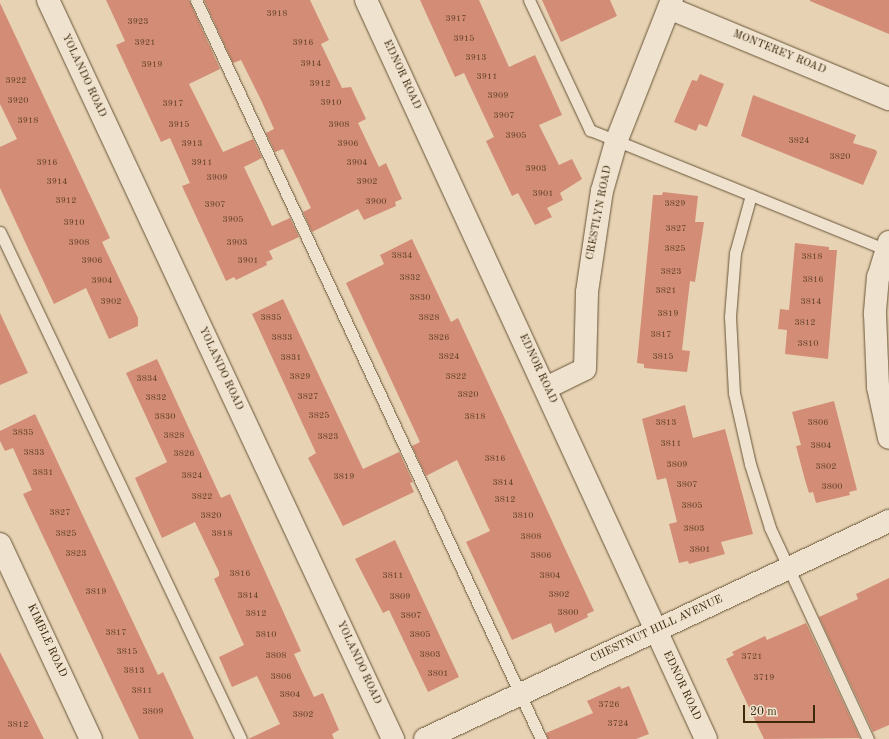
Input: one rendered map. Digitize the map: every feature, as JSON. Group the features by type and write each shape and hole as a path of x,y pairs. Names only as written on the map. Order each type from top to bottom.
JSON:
{"street":[{"name":"YOLANDO ROAD","path":"48,0 393,739"},
{"name":"EDNOR ROAD","path":"366,0 546,388 655,631 706,739"},
{"name":"CRESTLYN ROAD","path":"546,388 585,369 584,336 591,255 602,191 616,142 667,3"},
{"name":"MONTEREY ROAD","path":"667,3 889,99"},
{"path":"888,248 878,277 875,314 878,387 889,438"},
{"name":"CHESTNUT HILL AVENUE","path":"425,739 889,521"},
{"name":"KIMBLE ROAD","path":"0,544 91,739"}],"lane":[{"path":"196,0 541,739"},
{"path":"529,0 590,130 616,142 888,248"},
{"path":"751,195 734,260 730,317 734,393 752,471 787,569 868,739"},
{"path":"0,232 241,739"}],"building":[{"path":"106,0 189,0 220,69 189,84 223,152 253,139 262,158 244,167 272,226 290,218 299,237 269,251 273,259 266,262 267,265 236,280 234,277 226,281 182,186 190,183 170,138 161,142 116,45 125,41"},
{"path":"204,0 310,0 329,40 321,44 342,88 351,87 366,119 358,123 379,167 386,163 402,199 395,202 396,206 364,220 358,209 312,232 303,212 311,208 283,149 275,152 266,133 274,129 261,100 241,60 233,63"},
{"path":"420,0 479,0 509,67 535,55 562,115 539,125 559,165 572,159 582,179 560,193 563,200 547,208 552,217 535,225 518,193 512,196 486,141 494,137 464,73 455,77"},
{"path":"542,0 610,0 617,16 561,42"},
{"path":"889,0 889,34 810,1"},
{"path":"0,3 110,238 102,242 138,318 138,326 109,339 86,288 54,304 0,188 0,147 17,139 0,104"},
{"path":"700,74 724,84 707,127 699,124 696,131 674,122 692,80 697,81"},
{"path":"753,95 856,135 853,143 876,150 877,153 863,185 741,136"},
{"path":"663,192 698,196 695,222 704,222 695,282 690,281 682,350 690,351 687,372 644,368 644,364 637,363 653,195 662,195"},
{"path":"412,239 451,322 458,318 594,611 587,614 588,617 555,633 551,623 512,640 466,542 490,531 457,460 426,476 412,446 420,442 346,283 384,264 380,255"},
{"path":"795,243 829,247 829,250 837,250 828,359 785,354 787,330 778,329 780,309 789,310"},
{"path":"283,299 363,469 399,452 413,482 410,483 414,492 343,526 308,458 316,453 252,314"},
{"path":"0,313 28,373 0,385"},
{"path":"157,359 221,498 230,494 301,651 294,654 314,697 323,693 339,730 332,734 334,739 248,739 280,724 257,676 232,687 219,657 244,645 214,579 219,576 219,572 195,522 162,538 135,478 167,462 126,373"},
{"path":"834,401 857,490 849,492 850,495 816,503 813,492 809,493 796,446 801,445 792,412"},
{"path":"685,405 693,438 725,429 753,534 721,542 725,554 689,564 688,561 679,563 669,524 677,522 666,478 657,480 642,419"},
{"path":"35,414 158,675 163,672 194,739 139,739 23,494 32,490 13,448 5,451 0,441 0,431"},
{"path":"395,540 459,677 428,692 389,610 383,613 355,559"},
{"path":"889,578 889,725 873,732 819,617 858,599 856,594"},
{"path":"806,623 860,738 764,739 726,659 734,655 732,652 765,636 767,640"},
{"path":"0,652 22,695 44,739 0,739"},
{"path":"620,686 621,689 629,686 649,734 636,739 548,739 546,733 593,713 587,701"}]}
